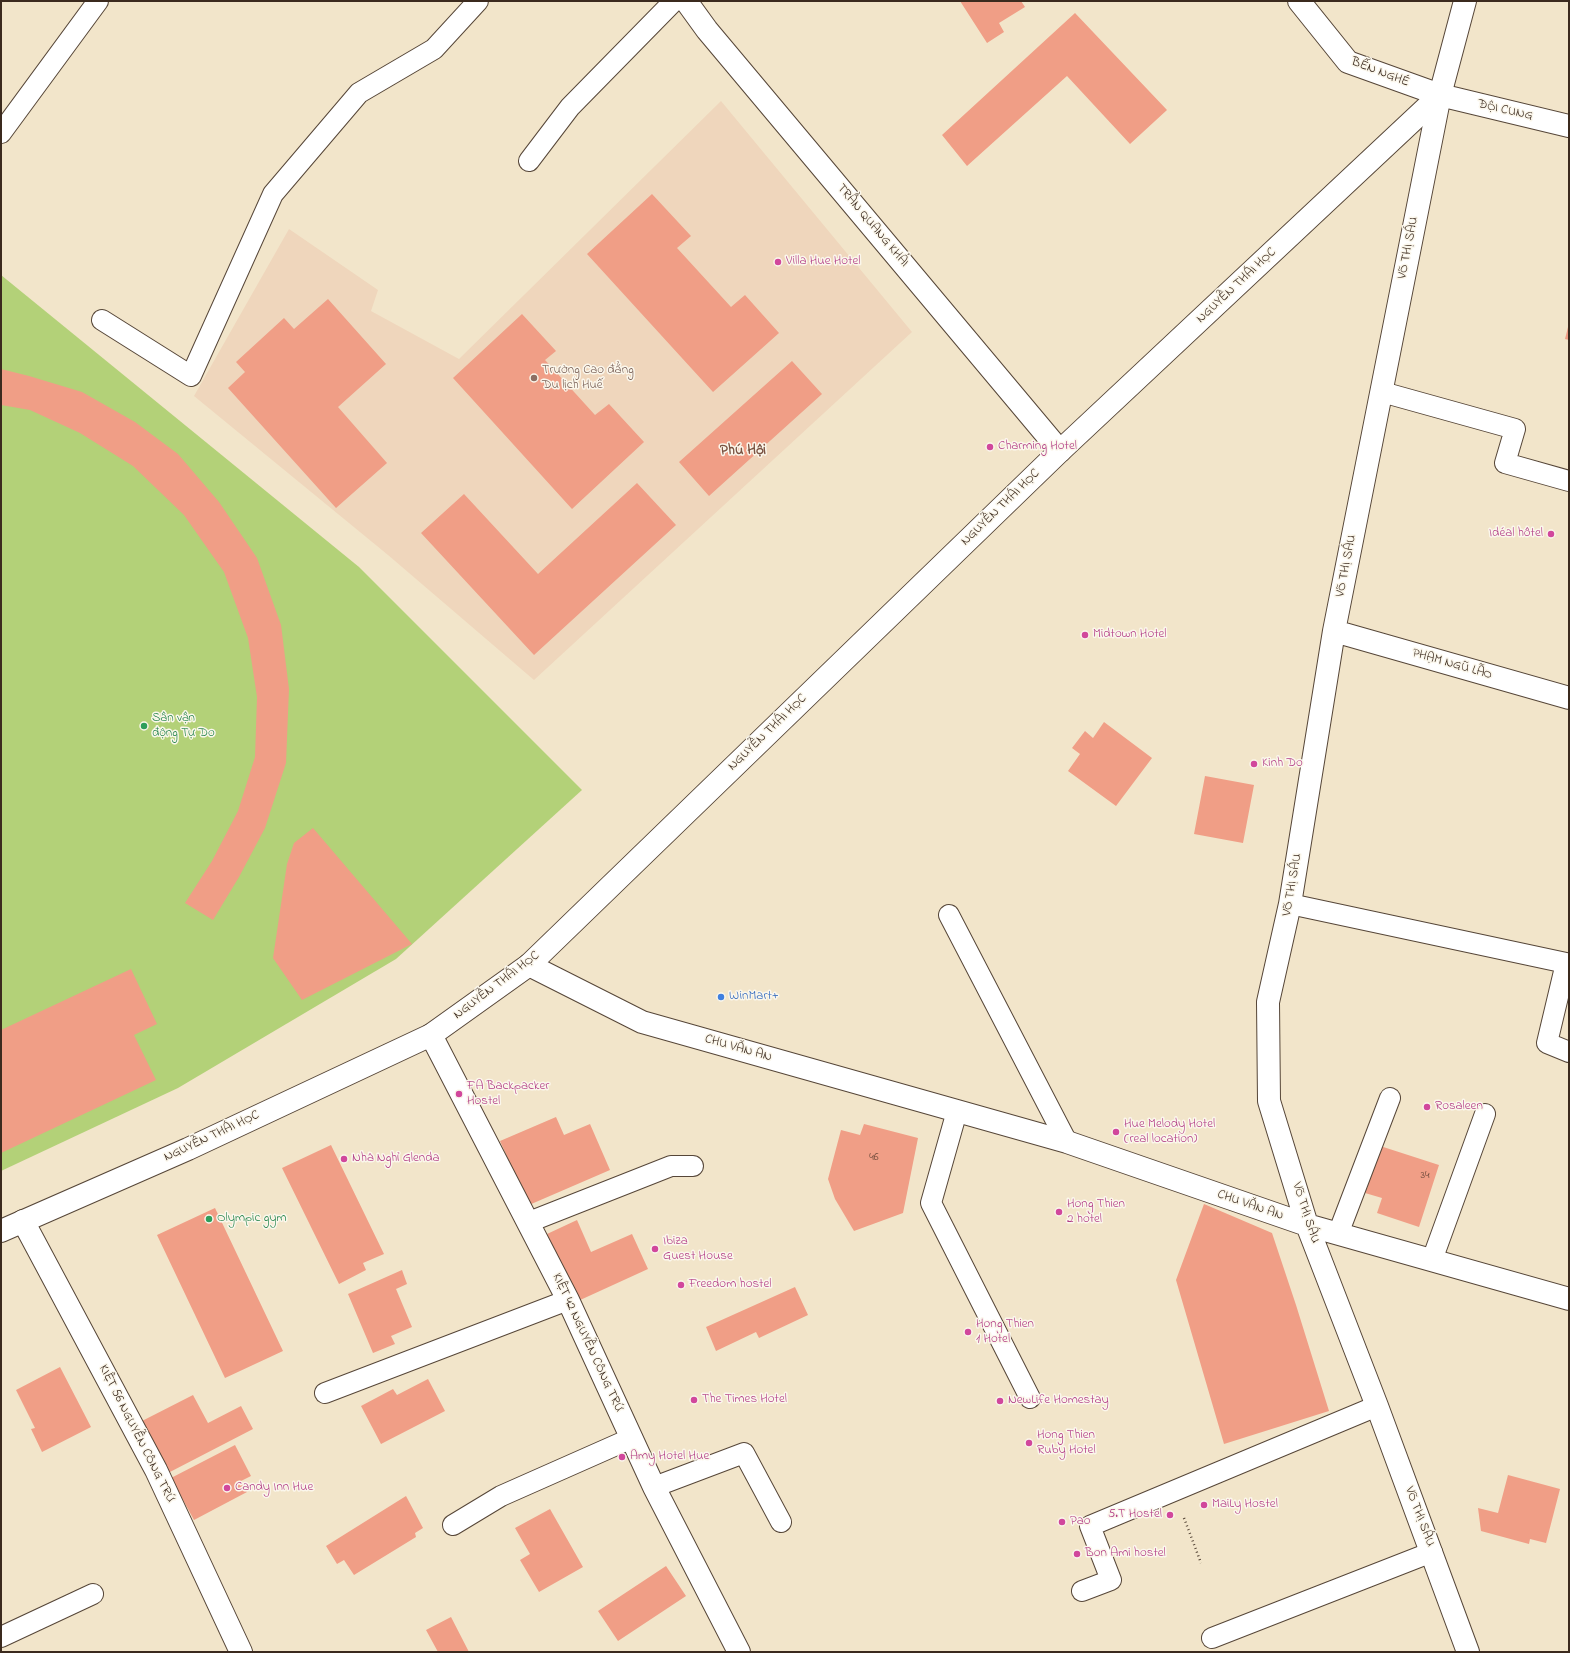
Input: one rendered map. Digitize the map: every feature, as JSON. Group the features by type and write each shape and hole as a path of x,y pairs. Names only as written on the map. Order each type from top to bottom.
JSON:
{"street":[{"name":"TRẦN QUANG KHẢI","path":"686,1 707,30 1060,451"},
{"name":"BẾN NGHÉ","path":"1298,1 1348,62 1440,95"},
{"name":"VÕ THỊ SÁU","path":"1465,1 1440,95 1334,631 1290,904 1268,1002 1269,1101 1307,1225 1377,1406 1468,1652"},
{"name":"NGUYỄN THÁI HỌC","path":"1,1231 188,1149 431,1035 528,965 1060,451 1440,95"},
{"name":"ĐỘI CUNG","path":"1440,95 1569,126"},
{"name":"PHẠM NGŨ LÃO","path":"1334,631 1569,698"},
{"name":"CHU VĂN AN","path":"528,965 642,1022 1067,1142 1307,1225 1569,1299"},
{"name":"KIỆT 42 NGUYỄN CÔNG TRỨ","path":"431,1035 568,1300 654,1487 739,1652"},
{"name":"KIỆT 56 NGUYỄN CÔNG TRỨ","path":"23,1221 156,1470 241,1652"}],"lane":[{"path":"1,133 98,1"},
{"path":"102,320 191,376 273,194 359,93 434,49 478,1"},
{"path":"529,161 570,107 674,1"},
{"path":"1382,392 1515,429 1505,463 1569,481"},
{"path":"1290,904 1566,963 1547,1043 1569,1052"},
{"path":"949,915 1067,1142"},
{"path":"1338,1234 1390,1098"},
{"path":"957,1111 931,1203 1030,1398"},
{"path":"1432,1260 1485,1114"},
{"path":"529,1222 671,1166 693,1166"},
{"path":"325,1393 568,1300"},
{"path":"1082,1591 1111,1580 1090,1526 1377,1406"},
{"path":"453,1525 501,1496 632,1438"},
{"path":"654,1487 674,1478 744,1453 781,1522"},
{"path":"1212,1638 1432,1552"},
{"path":"1,1637 93,1594"}],"path":[{"path":"1174,1491 1201,1563"}],"shaded area":[{"name":"Trường Cao đẳng Du lịch Huế","path":"721,101 912,332 534,680 388,555 194,396 289,229 378,290 371,311 459,359"}],"green space":[{"path":"1,275 359,567 582,790 396,959 178,1088 1,1171"}],"building":[{"path":"960,1 1021,1 1025,7 999,23 1004,32 987,43"},
{"path":"1075,13 1167,110 1130,144 1067,76 967,166 942,135"},
{"path":"652,194 691,236 677,248 731,307 745,295 779,333 713,392 587,254"},
{"path":"328,299 386,364 338,407 387,463 336,508 228,388 245,372 236,362 284,318 294,329"},
{"path":"522,314 556,351 545,360 595,415 609,404 644,442 572,509 453,378"},
{"path":"1569,327 1569,340 1565,339"},
{"path":"792,361 822,394 709,496 679,462"},
{"path":"1,369 82,392 135,422 178,454 219,502 257,558 281,625 289,689 286,763 265,828 239,877 213,920 185,903 212,861 238,811 255,757 257,697 248,638 224,572 184,515 133,466 80,433 30,410 1,405"},
{"path":"637,483 676,525 534,655 421,533 464,494 538,574"},
{"path":"1104,722 1152,758 1116,806 1068,771 1080,754 1072,748 1085,731 1093,738"},
{"path":"1205,776 1254,785 1243,843 1194,834"},
{"path":"313,828 412,944 302,1000 273,958 287,864 294,843"},
{"path":"131,969 157,1024 134,1035 156,1080 1,1153 1,1030"},
{"path":"556,1117 564,1135 590,1124 610,1170 529,1205 500,1141"},
{"path":"864,1124 918,1138 903,1213 854,1231 835,1199 828,1179 841,1130 860,1135"},
{"path":"1374,1144 1439,1165 1419,1227 1377,1213 1382,1198 1365,1193 1368,1186 1362,1184"},
{"path":"331,1145 384,1254 363,1263 366,1270 339,1284 282,1168"},
{"path":"1204,1204 1272,1233 1329,1411 1224,1444 1176,1280"},
{"path":"215,1208 283,1351 225,1378 157,1235"},
{"path":"577,1220 591,1252 632,1234 648,1269 578,1301 547,1234"},
{"path":"402,1270 407,1284 396,1289 412,1327 391,1336 395,1344 373,1353 348,1294"},
{"path":"795,1287 808,1315 759,1338 756,1332 716,1351 706,1327"},
{"path":"60,1367 91,1427 42,1452 31,1429 35,1428 16,1390"},
{"path":"428,1379 445,1411 381,1444 361,1406 393,1389 397,1395"},
{"path":"193,1395 208,1423 241,1406 253,1429 168,1473 142,1421"},
{"path":"235,1445 251,1476 241,1481 247,1492 194,1520 171,1478"},
{"path":"1508,1475 1560,1489 1546,1543 1530,1539 1529,1544 1481,1531 1478,1508 1498,1513"},
{"path":"406,1496 423,1528 415,1533 416,1537 354,1575 344,1560 337,1564 326,1546"},
{"path":"550,1509 583,1567 539,1592 520,1560 530,1554 515,1528"},
{"path":"666,1566 686,1596 618,1641 598,1611"},
{"path":"451,1617 469,1652 438,1652 426,1630"}],"place":[{"name":"Villa Hue Hotel","path":"778,262"},
{"name":"Trường Cao đẳng Du lịch Huế","path":"534,378"},
{"name":"Charming Hotel","path":"990,447"},
{"name":"Idéal hôtel","path":"1551,534"},
{"name":"Midtown Hotel","path":"1085,635"},
{"name":"Sân vận động Tự Do","path":"144,726"},
{"name":"Kinh Do","path":"1254,764"},
{"name":"WinMart+","path":"721,997"},
{"name":"FA Backpacker Hostel","path":"459,1094"},
{"name":"Rosaleen","path":"1427,1107"},
{"name":"Hue Melody Hotel (real location)","path":"1116,1132"},
{"name":"Nhà Nghỉ Glenda","path":"344,1159"},
{"name":"Hong Thien 2 hotel","path":"1059,1212"},
{"name":"Olympic gym","path":"209,1219"},
{"name":"Ibiza Guest House","path":"655,1249"},
{"name":"Freedom hostel","path":"681,1285"},
{"name":"Hong Thien 1 Hotel","path":"968,1332"},
{"name":"The Times Hotel","path":"694,1400"},
{"name":"NewLife Homestay","path":"1000,1401"},
{"name":"Hong Thien Ruby Hotel","path":"1029,1443"},
{"name":"Amy Hotel Hue","path":"622,1457"},
{"name":"Candy Inn Hue","path":"227,1488"},
{"name":"MaiLy Hostel","path":"1204,1505"},
{"name":"5.T Hostel","path":"1170,1515"},
{"name":"Pao","path":"1062,1522"},
{"name":"Bon Ami hostel","path":"1077,1554"}],"district":[{"name":"Phú Hội","path":"743,452"}]}
